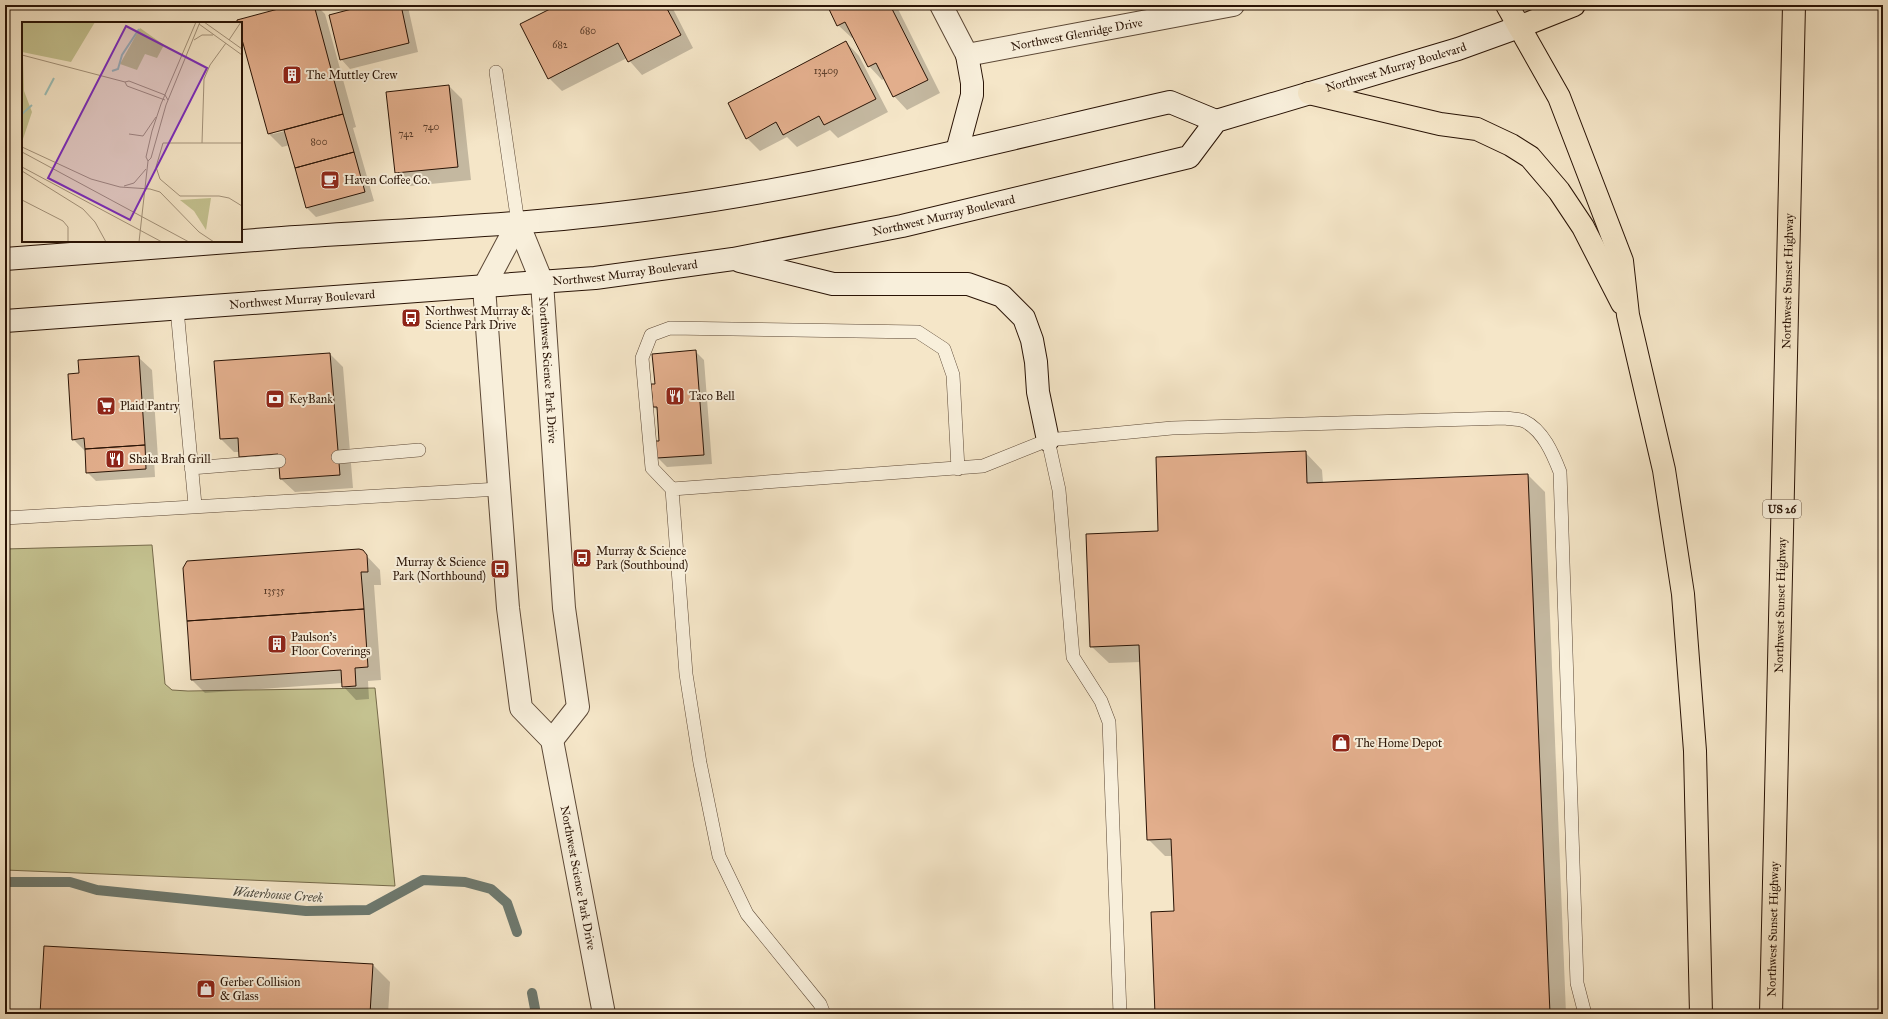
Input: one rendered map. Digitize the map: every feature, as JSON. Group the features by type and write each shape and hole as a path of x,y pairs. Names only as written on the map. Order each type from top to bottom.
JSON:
{"main road":[{"path":"941,5 967,56 972,83 972,95 957,151"},
{"name":"Northwest Glenridge Drive","path":"967,56 1233,5"},
{"path":"1507,5 1559,98 1622,261 1628,315 1664,470 1683,594 1695,757 1701,1014"},
{"name":"Northwest Murray Boulevard","path":"5,321 595,278 733,259 902,226 1189,157 1216,121 1458,49 1574,5"},
{"name":"Northwest Sunset Highway","path":"1771,1014 1794,5"},
{"path":"1309,94 1440,124 1476,129 1511,145 1530,157 1560,191 1583,227 1628,315"},
{"path":"5,259 518,223 612,214 739,196 957,151 1170,102 1216,121"},
{"path":"518,223 484,286 508,608 520,708 552,740"},
{"name":"Northwest Science Park Drive","path":"518,223 542,282 564,608 578,706 552,740 604,1014"},
{"path":"733,259 833,284 968,284 1002,296 1024,318 1032,340 1036,362 1038,392 1048,440"}],"lane":[{"path":"496,72 518,223"},
{"path":"177,309 195,505"},
{"path":"824,1014 820,1004 747,914 719,856 700,763 686,674 672,489 652,468 642,358 651,335 670,328 918,332 944,349 953,375 958,468"},
{"path":"672,489 982,466 1048,440 1172,428 1505,418 1524,421 1541,434 1554,456 1560,472 1577,984 1585,1014"},
{"path":"1048,440 1059,490 1073,657 1101,701 1109,722 1120,1014"},
{"path":"338,457 419,450"},
{"path":"191,468 279,461"},
{"path":"5,518 195,505 499,489"}],"shaded area":[{"path":"152,545 165,684 172,690 375,688 395,886 5,870 5,549"}],"building":[{"name":"The Muttley Crew","path":"293,5 314,5 343,114 268,134 242,40 242,22 237,22 237,20"},
{"path":"367,5 401,5 409,43 340,60 329,15"},
{"path":"558,5 599,5 601,9 604,7 603,5 665,5 681,35 628,62 618,43 548,79 520,24"},
{"path":"827,5 890,5 928,80 893,97 876,63 868,67 845,22 837,26"},
{"path":"846,41 876,99 824,125 819,116 783,135 776,122 746,139 728,103"},
{"path":"449,85 458,167 395,173 386,92"},
{"path":"343,114 354,152 295,168 284,130"},
{"name":"Haven Coffee Co.","path":"354,152 365,192 306,208 295,168"},
{"name":"Taco Bell","path":"696,350 704,455 657,458 655,441 659,441 657,407 653,407 651,384 655,384 652,354"},
{"name":"KeyBank","path":"330,353 340,475 280,479 278,454 239,457 238,438 220,439 214,361"},
{"name":"Plaid Pantry","path":"139,356 145,445 85,449 84,438 72,440 68,374 79,373 78,360"},
{"name":"Shaka Brah Grill","path":"145,445 146,469 86,473 85,449"},
{"name":"The Home Depot","path":"1306,451 1307,483 1528,474 1550,1014 1155,1014 1151,912 1174,911 1171,839 1147,840 1139,645 1090,647 1086,534 1158,531 1156,457"},
{"path":"359,549 363,550 367,555 368,572 361,572 364,609 187,621 183,568 187,561"},
{"name":"Paulson's Floor Coverings","path":"364,609 368,667 355,668 356,686 342,687 341,670 191,680 187,621"},
{"name":"Gerber Collision & Glass","path":"44,946 373,964 370,1014 40,1014"}],"waterway":[{"name":"Waterhouse Creek","path":"5,882 70,882 97,890 306,911 368,910 423,880 465,882 491,889 507,903 517,932"},
{"name":"Waterhouse Creek","path":"532,993 536,1014"}],"place":[{"name":"The Muttley Crew","path":"292,75"},
{"name":"Haven Coffee Co.","path":"330,180"},
{"name":"Northwest Murray & Science Park Drive","path":"411,318"},
{"name":"Taco Bell","path":"675,396"},
{"name":"KeyBank","path":"275,399"},
{"name":"Plaid Pantry","path":"106,406"},
{"name":"Shaka Brah Grill","path":"115,459"},
{"name":"Murray & Science Park (Southbound)","path":"582,558"},
{"name":"Murray & Science Park (Northbound)","path":"500,569"},
{"name":"Paulson's Floor Coverings","path":"277,644"},
{"name":"The Home Depot","path":"1341,743"},
{"name":"Gerber Collision & Glass","path":"206,989"}]}
